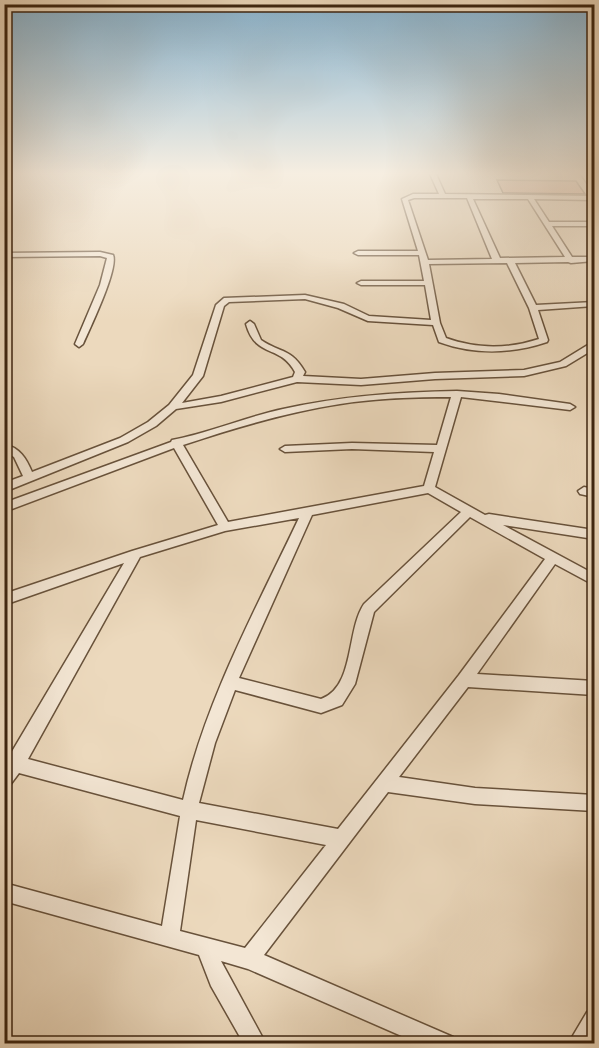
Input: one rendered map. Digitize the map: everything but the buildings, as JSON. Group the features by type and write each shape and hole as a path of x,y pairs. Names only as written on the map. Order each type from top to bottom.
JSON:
{"street":[{"path":"412,223 442,340 454,345 472,348 518,346 544,340 533,308 510,261"},
{"path":"481,223 497,261"},
{"path":"547,224 594,224"},
{"path":"547,224 571,261"},
{"path":"358,253 497,261 594,260"},
{"path":"4,255 100,254 110,257 104,285 79,344"},
{"path":"361,283 429,283"},
{"path":"4,488 124,440 152,424 172,407 198,376 220,305 227,300 305,297 341,306 368,318 436,322"},
{"path":"533,308 594,304"},
{"path":"250,324 251,334 259,345 290,355 296,362 300,372 297,379"},
{"path":"172,407 221,399 297,379 361,382 435,376 524,374 563,364 594,345"},
{"path":"4,508 176,442 329,402 395,395 456,394 570,407"},
{"path":"429,489 456,394"},
{"path":"176,442 225,527"},
{"path":"285,449 351,446 441,449"},
{"path":"4,447 12,448 17,453 29,478"},
{"path":"4,600 136,554 225,527 429,489 594,580"},
{"path":"170,936 189,810 207,744 231,682 307,512"},
{"path":"474,514 594,534"},
{"path":"231,682 321,706 337,700 348,684 365,614 369,608 474,514"},
{"path":"4,779 16,764 136,554"},
{"path":"249,959 464,680 553,557"},
{"path":"464,680 594,688"},
{"path":"16,764 189,810 343,839"},
{"path":"386,783 475,796 594,803"},
{"path":"4,892 249,959 446,1044"},
{"path":"205,946 218,979 256,1044"},
{"path":"578,1044 594,1019"}]}
